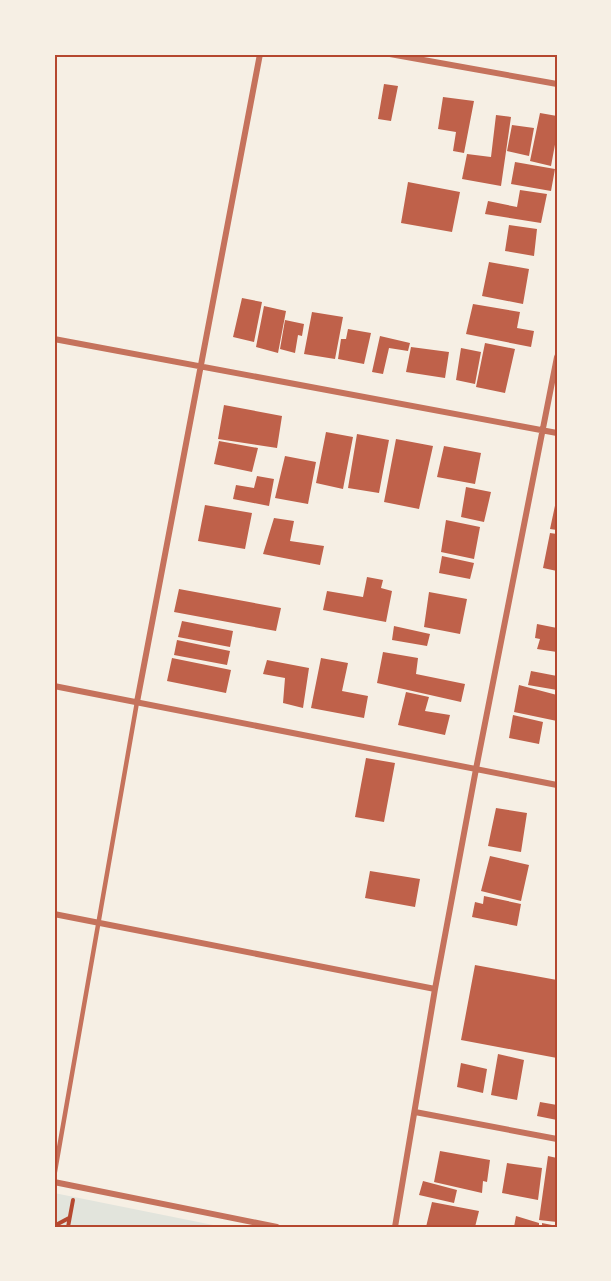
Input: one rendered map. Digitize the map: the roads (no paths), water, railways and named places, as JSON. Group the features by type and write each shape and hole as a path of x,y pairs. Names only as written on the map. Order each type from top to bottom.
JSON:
{"street":[{"path":"137,702 260,54"},
{"path":"390,54 557,84"},
{"path":"54,339 557,433"},
{"path":"395,1227 435,989 557,357"},
{"path":"54,686 557,785"},
{"path":"54,914 435,989"},
{"path":"415,1112 557,1139"},
{"path":"54,1182 277,1227"}],"lane":[{"path":"54,1177 137,702"}]}
